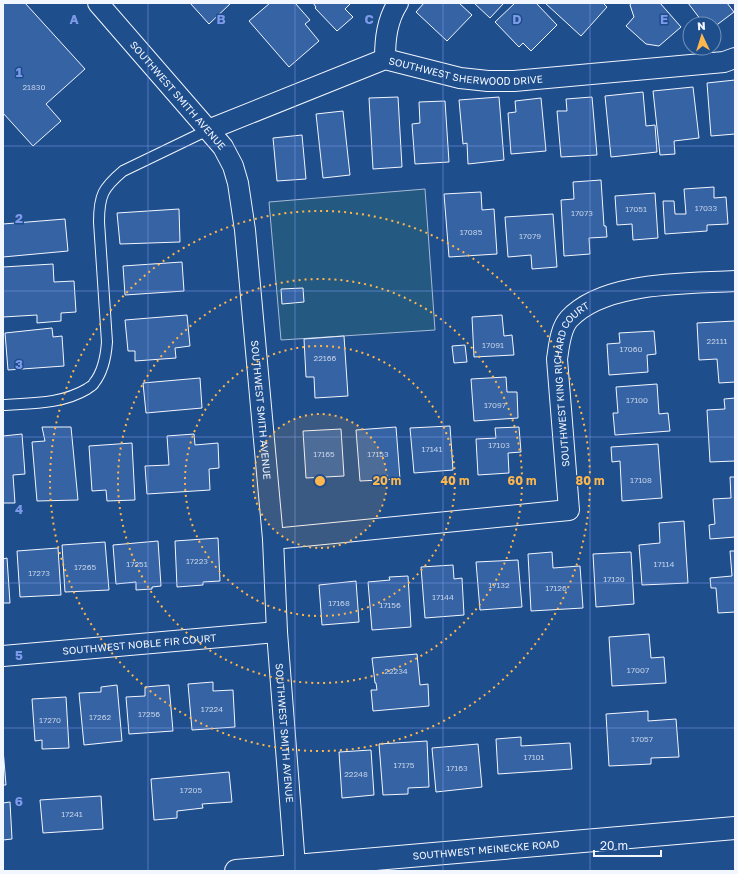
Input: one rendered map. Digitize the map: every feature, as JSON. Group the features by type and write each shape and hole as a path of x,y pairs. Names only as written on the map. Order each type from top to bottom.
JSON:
{"main road":[{"name":"SOUTHWEST MEINECKE ROAD","path":"236,871 735,828"}],"street":[{"name":"SOUTHWEST SMITH AVENUE","path":"98,3 223,146 233,166 238,183 245,230 272,539 277,632 295,866"},
{"path":"385,59 387,26 398,3"},
{"name":"SOUTHWEST SHERWOOD DRIVE","path":"208,130 385,59 460,78 488,81 514,81 724,62 735,58"},
{"name":"SOUTHWEST KING RICHARD COURT","path":"272,539 569,510 557,360 560,339 568,320 585,306 611,294 647,287 735,281"},
{"name":"SOUTHWEST NOBLE FIR COURT","path":"3,656 277,632"}],"lane":[{"path":"3,405 50,402 66,399 94,384 106,356 107,342 99,222 99,205 103,192 123,171 208,130"}],"shaded area":[{"path":"425,189 435,330 281,340 269,202"}],"building":[{"path":"3,3 25,3 85,69 46,104 61,121 33,146 3,113"},
{"path":"190,3 231,3 209,24"},
{"path":"270,3 295,3 310,20 305,24 319,41 289,67 249,21"},
{"path":"313,3 351,3 345,9 353,17 337,31 315,8 316,7"},
{"path":"424,3 459,3 472,15 447,41 416,12"},
{"path":"474,3 504,3 490,18"},
{"path":"515,3 536,3 557,25 531,51 523,43 519,47 495,22"},
{"path":"545,3 603,3 607,7 581,36"},
{"path":"631,3 660,3 681,27 659,46 646,44 626,26 634,17 630,5"},
{"path":"688,3 727,3 734,12 722,21 722,16 698,16"},
{"path":"735,80 735,134 711,136 707,83"},
{"path":"693,87 699,138 674,141 675,154 660,155 653,91"},
{"path":"643,92 646,126 655,125 657,152 611,157 605,96"},
{"path":"398,97 402,167 373,169 369,98"},
{"path":"499,97 504,160 468,164 467,143 463,144 459,100"},
{"path":"592,97 597,155 561,157 557,111 567,111 566,99"},
{"path":"541,98 546,151 511,154 508,113 516,112 515,101"},
{"path":"445,101 449,162 415,164 412,124 420,123 419,102"},
{"path":"343,111 350,175 323,178 316,114"},
{"path":"302,135 306,179 277,181 273,138"},
{"path":"601,180 604,226 606,226 607,237 589,238 590,254 564,256 561,200 574,199 573,182"},
{"path":"714,187 714,198 726,197 728,224 707,225 707,231 665,234 663,201 674,201 675,214 686,214 684,189"},
{"path":"481,192 482,210 494,209 497,254 449,257 444,194"},
{"path":"655,193 658,238 633,240 632,224 617,225 615,196"},
{"path":"179,209 180,242 120,244 117,213"},
{"path":"553,214 557,267 532,269 531,255 508,257 505,217"},
{"path":"65,219 68,251 3,257 3,224"},
{"path":"182,262 184,291 125,295 123,266"},
{"path":"53,264 54,282 74,281 76,312 61,313 61,321 37,323 37,315 3,317 3,267"},
{"path":"303,288 304,302 282,304 281,289"},
{"path":"187,315 190,346 175,348 176,358 135,361 135,351 128,351 125,320"},
{"path":"502,315 504,336 512,335 514,355 474,357 472,317"},
{"path":"735,321 735,382 719,383 717,359 699,360 697,323"},
{"path":"52,328 53,337 62,336 64,366 8,370 5,333"},
{"path":"654,331 656,354 647,355 648,372 609,375 607,344 620,343 619,333"},
{"path":"344,336 348,396 315,398 314,377 306,377 304,339"},
{"path":"465,345 467,362 454,363 452,346"},
{"path":"506,377 507,392 517,392 518,418 474,421 471,379"},
{"path":"200,378 202,408 146,413 143,383"},
{"path":"657,384 659,414 668,413 670,431 615,435 613,413 618,413 616,387"},
{"path":"735,398 735,461 710,462 707,410 725,409 724,399"},
{"path":"450,426 453,470 414,473 410,428"},
{"path":"42,427 71,427 78,500 37,501 32,442 45,441"},
{"path":"396,427 400,479 360,481 356,430"},
{"path":"519,427 521,452 508,453 509,473 478,475 476,439 496,438 495,428"},
{"path":"341,429 344,476 306,478 303,431"},
{"path":"22,434 25,474 13,475 15,503 3,503 3,436"},
{"path":"194,434 195,445 218,443 219,468 209,469 210,490 147,494 145,466 169,465 167,436"},
{"path":"132,443 135,500 107,501 106,490 92,491 89,446"},
{"path":"658,444 662,498 622,501 620,461 612,462 611,447"},
{"path":"730,477 735,477 735,537 710,539 709,525 715,524 713,499 731,498"},
{"path":"684,521 688,583 642,585 639,545 660,543 659,523"},
{"path":"218,538 220,581 203,582 203,585 177,587 175,541"},
{"path":"158,541 161,586 152,587 152,589 136,590 136,582 116,584 113,545"},
{"path":"105,542 109,590 65,592 62,545"},
{"path":"58,548 61,595 20,597 17,551"},
{"path":"730,551 735,551 735,612 718,613 716,588 711,588 710,578 732,576"},
{"path":"552,552 553,568 580,566 583,608 531,611 528,554"},
{"path":"631,552 634,604 596,607 593,554"},
{"path":"7,558 10,603 3,603 3,559"},
{"path":"518,560 522,607 480,610 476,562"},
{"path":"453,565 454,579 462,578 464,615 425,618 421,567"},
{"path":"408,576 411,627 372,630 368,582 390,580 389,577"},
{"path":"356,581 359,622 322,625 319,585"},
{"path":"649,634 651,658 664,657 666,683 612,686 609,637"},
{"path":"417,654 420,685 428,684 429,706 373,711 371,690 377,690 372,658"},
{"path":"213,682 213,691 233,690 235,727 192,730 188,684"},
{"path":"117,685 122,741 84,745 79,693 101,692 101,687"},
{"path":"169,685 173,731 129,734 126,697 145,696 145,687"},
{"path":"66,697 69,748 42,749 42,740 35,741 32,699"},
{"path":"648,711 648,721 676,719 679,757 651,758 651,764 609,766 606,714"},
{"path":"521,737 521,746 570,743 572,769 498,774 496,739"},
{"path":"427,741 429,787 408,788 408,794 383,795 379,744"},
{"path":"478,744 482,787 436,792 432,748"},
{"path":"3,749 6,785 3,785"},
{"path":"371,750 374,795 342,798 339,752"},
{"path":"229,772 232,802 202,804 203,808 177,811 177,818 154,820 151,779"},
{"path":"101,796 103,829 43,833 40,800"},
{"path":"10,802 12,839 3,840 3,803"}]}
